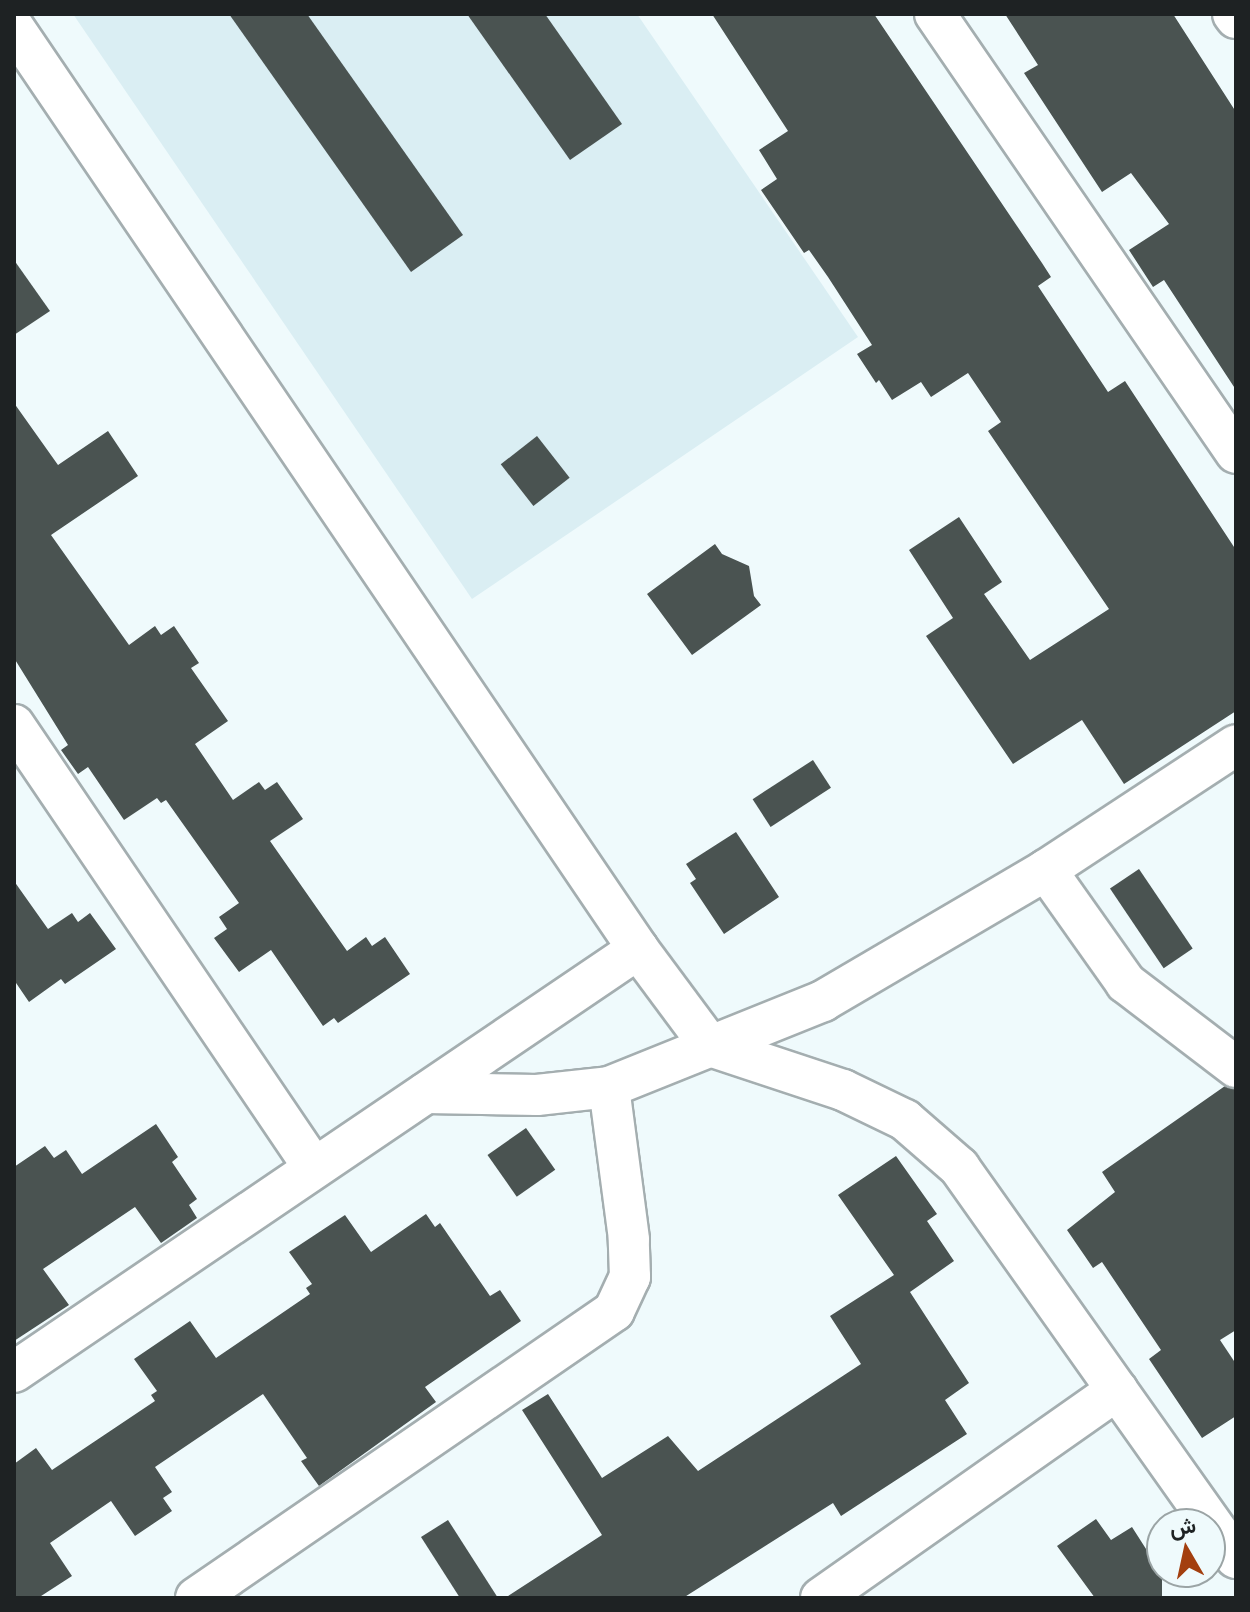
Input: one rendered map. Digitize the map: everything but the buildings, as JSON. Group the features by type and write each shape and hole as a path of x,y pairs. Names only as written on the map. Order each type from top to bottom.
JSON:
{"street":[{"path":"935,14 1236,453"},
{"path":"14,28 638,949 710,1046 843,1090 905,1120 959,1167 1236,1558"},
{"path":"14,725 314,1168"},
{"path":"426,1093 537,1095 609,1087 823,1001 1046,870 1236,745"},
{"path":"1046,870 1126,983 1236,1067"},
{"path":"14,1372 638,949"},
{"path":"196,1598 614,1311 630,1277 629,1239 609,1087"},
{"path":"821,1598 1117,1390"}],"shaded area":[{"path":"73,14 637,14 858,337 472,599"}]}
